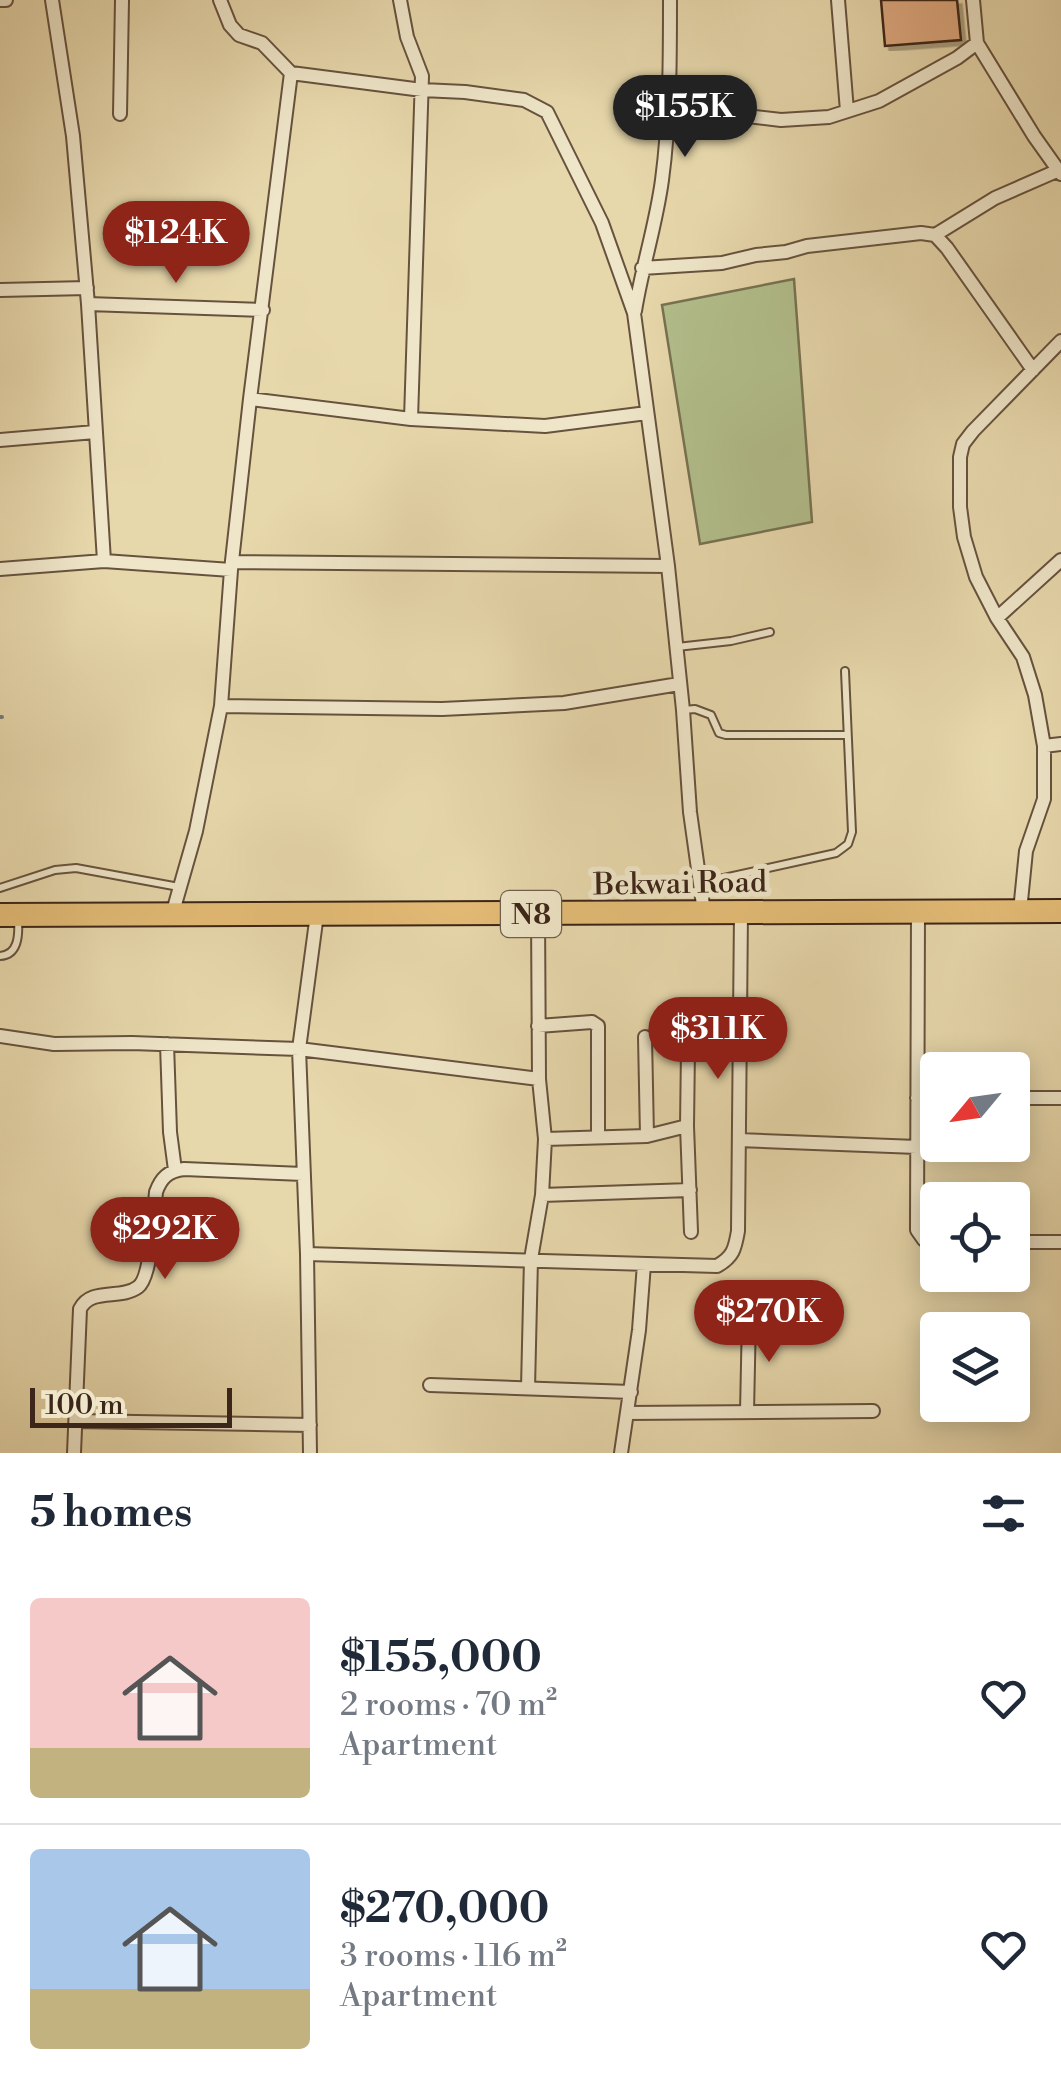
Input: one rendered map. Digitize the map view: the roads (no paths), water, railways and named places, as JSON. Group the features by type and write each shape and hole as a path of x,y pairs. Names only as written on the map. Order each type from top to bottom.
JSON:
{"highway":[{"name":"Bekwai Road","path":"9,915 1061,911"}],"street":[{"path":"52,0 72,136 87,288 104,561"},
{"path":"120,114 122,0"},
{"path":"220,0 238,35 262,43 291,73 524,100 547,112 602,223 634,313 668,566 690,812 704,912"},
{"path":"400,0 407,37 422,76 410,419"},
{"path":"634,313 662,183 670,107 670,0"},
{"path":"838,0 847,111"},
{"path":"935,235 995,198 1060,172 977,43 973,0"},
{"path":"670,107 781,120 829,117 878,101 977,43"},
{"path":"172,915 196,832 222,706 250,399 291,73"},
{"path":"642,268 722,263 852,239 935,235 1033,370"},
{"path":"0,290 87,288"},
{"path":"88,304 262,310"},
{"path":"1020,911 1026,851 1044,799 1044,746 1023,657 976,577 964,537 960,457 962,444 973,431 1061,341"},
{"path":"250,399 410,419 545,426 647,413"},
{"path":"0,440 94,432"},
{"path":"998,618 1061,560"},
{"path":"0,569 104,561 232,566 668,566"},
{"path":"222,706 460,708 564,703 680,684"},
{"path":"1044,746 1061,744"},
{"path":"918,911 920,1234"},
{"path":"307,1254 717,1266 729,1260 738,1232 741,912"},
{"path":"310,1453 299,1049 317,914"},
{"path":"528,1388 530,1259 542,1195 545,1139 538,1078 538,914"},
{"path":"538,1026 592,1022 598,1026 598,1137"},
{"path":"645,1036 647,1136"},
{"path":"691,1232 688,1048 700,1038 740,1037"},
{"path":"0,1038 54,1044 299,1049 538,1078"},
{"path":"167,1044 175,1170"},
{"path":"1030,1098 1061,1098"},
{"path":"545,1139 647,1136 687,1126"},
{"path":"739,1140 917,1147"},
{"path":"74,1453 82,1303 132,1290 142,1283 160,1182 175,1170 303,1174"},
{"path":"542,1195 690,1190"},
{"path":"1030,1242 1061,1242"},
{"path":"621,1453 644,1264"},
{"path":"747,1412 749,1316"},
{"path":"430,1384 631,1392"},
{"path":"627,1413 872,1411"},
{"path":"76,1422 310,1425"}],"lane":[{"path":"676,647 770,632"},
{"path":"700,883 836,852 848,844 852,832 844,671"},
{"path":"683,710 695,709 711,715 719,733 726,735 847,735"},
{"path":"0,888 56,870 76,868 180,887"},
{"path":"0,956 14,950 18,934 9,915"}]}
